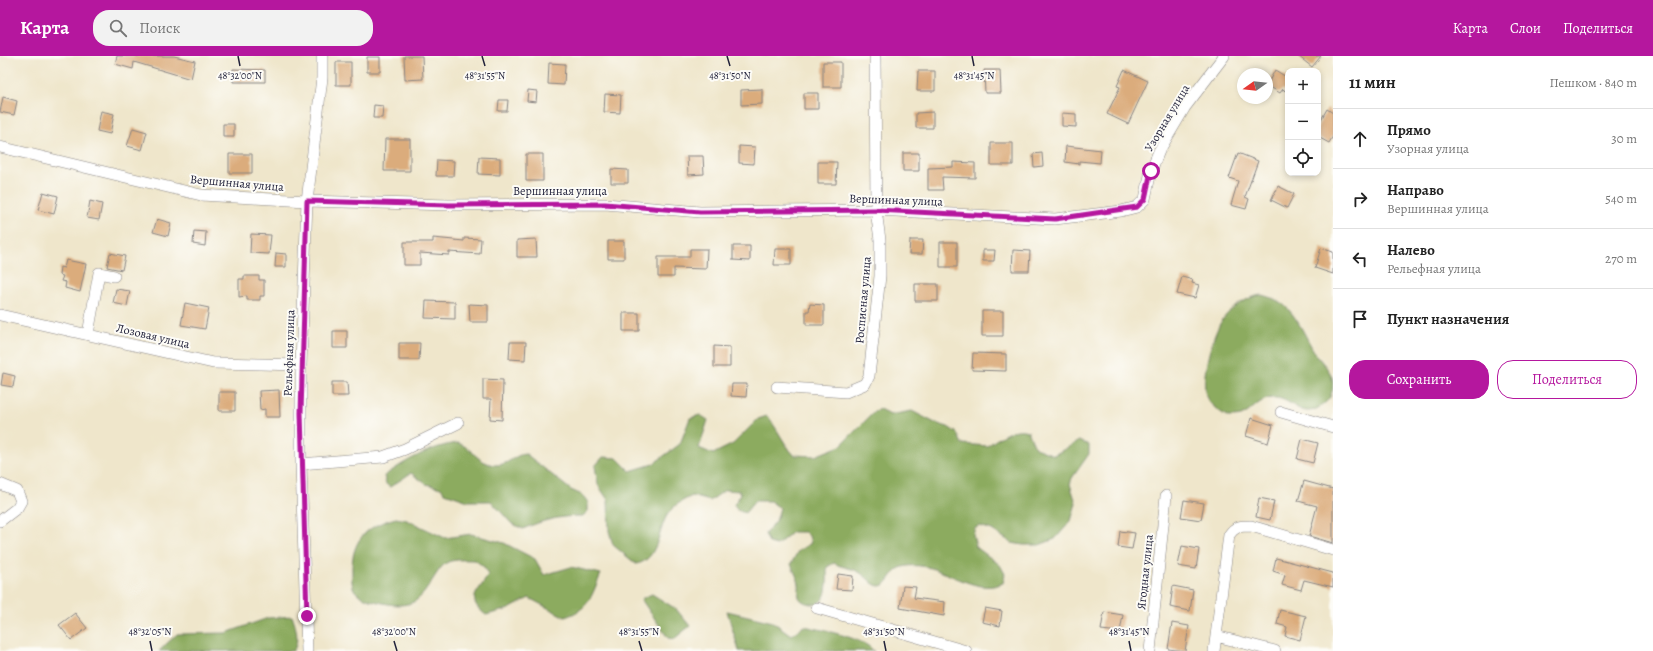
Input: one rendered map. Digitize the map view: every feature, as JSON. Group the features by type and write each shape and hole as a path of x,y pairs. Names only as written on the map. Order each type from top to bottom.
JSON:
{"street":[{"name":"Рельефная улица","path":"307,651 301,464 301,366 307,201 322,78 322,56"},
{"name":"Росписная улица","path":"778,386 846,392 865,384 869,376 879,294 880,240 876,210 875,56"},
{"name":"Узорная улица","path":"1145,199 1151,171 1159,151 1186,107 1224,56"},
{"name":"Вершинная улица","path":"0,147 201,195 307,201 449,205 605,204 700,212 876,210 1055,219 1137,207 1145,199"},
{"path":"88,334 99,273 114,276"},
{"name":"Лозовая улица","path":"0,315 88,334 154,351 213,363 301,366"},
{"path":"1281,412 1333,427"},
{"path":"301,464 382,457 405,449 458,423"},
{"path":"0,484 17,491 21,501 18,508 0,521"},
{"name":"Ягодная улица","path":"1150,651 1166,496"},
{"path":"1214,651 1229,535 1238,526 1251,526 1333,550"},
{"path":"817,608 966,651"},
{"path":"1216,636 1275,651"}],"green space":[{"path":"1261,295 1276,300 1288,309 1315,353 1331,375 1332,387 1330,396 1327,401 1318,408 1311,411 1304,411 1286,401 1272,398 1259,403 1249,412 1241,416 1228,417 1209,402 1206,394 1205,373 1214,336 1223,319 1235,307 1250,298"},
{"path":"880,409 890,415 912,411 935,423 948,427 957,433 962,444 987,446 1001,436 1012,431 1022,430 1028,431 1035,448 1054,455 1079,441 1089,445 1089,454 1072,478 1070,484 1076,503 1071,521 1055,539 1039,545 1012,543 992,530 980,526 975,528 973,535 976,547 1000,565 1005,574 1003,583 994,586 974,585 927,567 905,566 898,569 885,584 877,586 859,572 834,563 827,567 825,596 818,603 812,604 802,601 800,598 798,594 798,581 791,564 798,551 811,543 809,536 805,532 792,532 777,545 769,543 765,534 776,521 780,508 770,501 755,501 745,513 737,510 734,504 741,494 740,491 725,490 710,501 692,496 678,504 666,517 653,552 643,562 636,564 613,545 609,531 608,500 598,485 595,466 603,457 617,458 630,471 653,464 680,444 690,418 700,415 708,420 699,448 713,454 733,444 758,419 767,416 794,455 815,456 840,446 875,411"},
{"path":"457,443 466,447 488,464 494,465 504,464 518,456 526,454 571,490 582,495 588,502 588,511 583,516 552,519 523,529 511,523 491,501 468,501 445,493 441,488 426,484 411,473 390,487 386,484 384,476 401,465 428,451"},
{"path":"396,518 407,520 445,538 471,534 504,543 535,559 544,575 571,567 601,574 589,601 585,606 573,614 565,617 529,598 509,609 486,615 476,604 475,595 488,575 484,567 475,560 451,561 443,565 424,593 413,602 398,605 372,600 360,595 355,591 353,586 352,562 354,552 362,536 368,530 385,521"},
{"path":"652,594 676,609 690,626 674,639 668,638 641,599"},
{"path":"727,611 773,622 791,635 804,626 831,632 861,642 874,651 739,651"},
{"path":"292,616 297,639 293,651 159,651 177,634 226,633 268,618"}],"building":[{"path":"117,56 174,56 195,61 191,79 134,62 133,69 115,64"},
{"path":"404,56 422,56 423,79 405,80"},
{"path":"1298,56 1321,56 1312,67"},
{"path":"367,57 380,57 380,72 367,72"},
{"path":"336,62 351,62 351,85 336,85"},
{"path":"823,62 841,62 841,87 823,87"},
{"path":"549,63 565,64 564,85 548,84"},
{"path":"233,69 265,70 265,82 233,82"},
{"path":"984,70 1000,70 1001,93 985,93"},
{"path":"1124,70 1148,81 1128,124 1107,114 1120,87 1117,86"},
{"path":"1275,70 1285,76 1285,91 1283,89 1280,93 1273,89 1273,74"},
{"path":"918,71 935,71 935,91 917,91"},
{"path":"762,89 762,104 741,105 741,90"},
{"path":"528,90 537,91 536,102 527,101"},
{"path":"804,93 818,93 818,109 804,109"},
{"path":"605,94 621,95 620,113 604,112"},
{"path":"3,97 17,101 14,115 0,112"},
{"path":"499,100 508,100 507,111 498,111"},
{"path":"374,105 383,106 382,118 373,118"},
{"path":"1327,109 1333,113 1333,136 1329,143 1321,139 1321,120"},
{"path":"101,111 114,114 110,134 97,131"},
{"path":"933,112 933,128 916,128 916,113"},
{"path":"1062,113 1076,114 1076,127 1062,126"},
{"path":"223,124 234,124 234,137 223,137"},
{"path":"133,128 147,132 142,150 127,146"},
{"path":"385,139 410,139 410,171 384,171"},
{"path":"991,143 1013,143 1013,165 991,165"},
{"path":"739,146 755,147 754,164 739,163"},
{"path":"1066,146 1101,150 1100,163 1079,161 1079,164 1065,162"},
{"path":"903,153 919,153 919,171 903,171"},
{"path":"1042,153 1043,166 1034,167 1033,154"},
{"path":"1238,153 1258,161 1245,197 1249,199 1246,209 1231,205 1238,181 1229,178"},
{"path":"229,154 252,154 252,173 229,173"},
{"path":"526,154 543,154 543,181 526,181"},
{"path":"687,156 703,156 704,174 688,175"},
{"path":"479,157 500,158 500,175 478,174"},
{"path":"437,160 454,161 453,176 436,176"},
{"path":"818,162 837,162 836,184 818,184"},
{"path":"953,162 975,163 975,178 942,177 943,190 928,190 928,168 953,167"},
{"path":"611,169 628,170 628,183 611,183"},
{"path":"1278,186 1294,194 1287,208 1271,200"},
{"path":"43,192 58,196 54,214 38,210"},
{"path":"90,201 102,204 99,220 87,218"},
{"path":"157,219 171,223 168,236 153,232"},
{"path":"194,231 206,232 205,246 193,244"},
{"path":"251,234 271,235 269,254 250,253"},
{"path":"433,238 464,241 464,238 481,239 480,254 449,252 449,255 420,253 420,265 404,265 404,242 433,242"},
{"path":"536,239 537,257 517,257 517,240"},
{"path":"910,240 923,240 922,254 909,254"},
{"path":"608,241 624,241 624,259 608,259"},
{"path":"940,242 957,242 957,267 940,267"},
{"path":"733,246 750,246 750,261 733,260"},
{"path":"1321,248 1333,252 1333,274 1315,268"},
{"path":"690,249 707,249 706,269 674,268 674,277 658,277 658,257 690,257"},
{"path":"775,249 791,249 791,265 774,265"},
{"path":"983,250 995,250 994,261 983,261"},
{"path":"1013,250 1030,251 1029,271 1012,271"},
{"path":"110,253 125,256 122,270 107,267"},
{"path":"276,253 286,254 286,267 275,267"},
{"path":"66,260 86,264 80,292 65,288 66,282 61,281 63,276 59,275 60,267 64,268"},
{"path":"244,276 259,276 259,280 264,280 264,296 260,296 260,300 247,300 247,296 239,297 239,279 244,279"},
{"path":"1182,277 1193,280 1192,283 1199,285 1195,298 1177,294"},
{"path":"915,284 938,284 938,301 915,301"},
{"path":"116,289 130,291 127,306 113,303"},
{"path":"426,301 455,302 455,319 425,318"},
{"path":"185,303 209,308 205,329 181,325"},
{"path":"469,304 488,305 488,322 470,322"},
{"path":"810,304 824,305 824,325 806,325 806,311 809,311"},
{"path":"982,311 1003,311 1003,336 982,336"},
{"path":"623,313 639,313 639,331 623,331"},
{"path":"333,331 347,331 347,348 333,348"},
{"path":"510,342 526,342 525,360 509,359"},
{"path":"399,343 420,343 419,360 399,360"},
{"path":"714,346 730,347 730,367 714,367"},
{"path":"973,353 1006,354 1006,371 972,370"},
{"path":"3,373 15,376 13,387 1,385"},
{"path":"483,379 503,380 502,420 490,419 491,399 483,399"},
{"path":"332,382 347,382 348,396 332,396"},
{"path":"732,384 747,384 746,397 731,396"},
{"path":"279,390 280,417 265,417 265,409 260,410 259,391"},
{"path":"219,392 235,392 235,411 219,411"},
{"path":"1251,418 1273,425 1268,443 1246,436"},
{"path":"1302,439 1318,443 1313,463 1297,459"},
{"path":"1304,481 1333,489 1333,543 1309,536 1317,506 1298,501"},
{"path":"1259,498 1274,501 1270,520 1256,517"},
{"path":"1184,500 1204,503 1201,520 1181,517"},
{"path":"1120,531 1135,533 1132,549 1118,547"},
{"path":"1182,546 1199,549 1196,569 1178,566"},
{"path":"1276,558 1333,573 1333,587 1304,580 1301,590 1282,585 1285,575 1273,571"},
{"path":"838,574 853,576 852,590 836,589"},
{"path":"903,586 916,587 914,598 945,602 944,616 900,608"},
{"path":"1173,586 1193,590 1190,611 1170,607"},
{"path":"985,608 1002,611 1000,626 982,622"},
{"path":"1280,610 1306,616 1300,640 1285,636 1287,627 1277,624"},
{"path":"1104,612 1123,615 1120,632 1101,630"},
{"path":"75,613 87,628 71,640 59,625"},
{"path":"1172,623 1189,626 1185,651 1168,649"}],"route":[{"path":"307,616 301,464 301,366 307,201 449,205 605,204 700,212 876,210 1055,219 1091,215 1137,207 1145,199 1151,171"}]}
